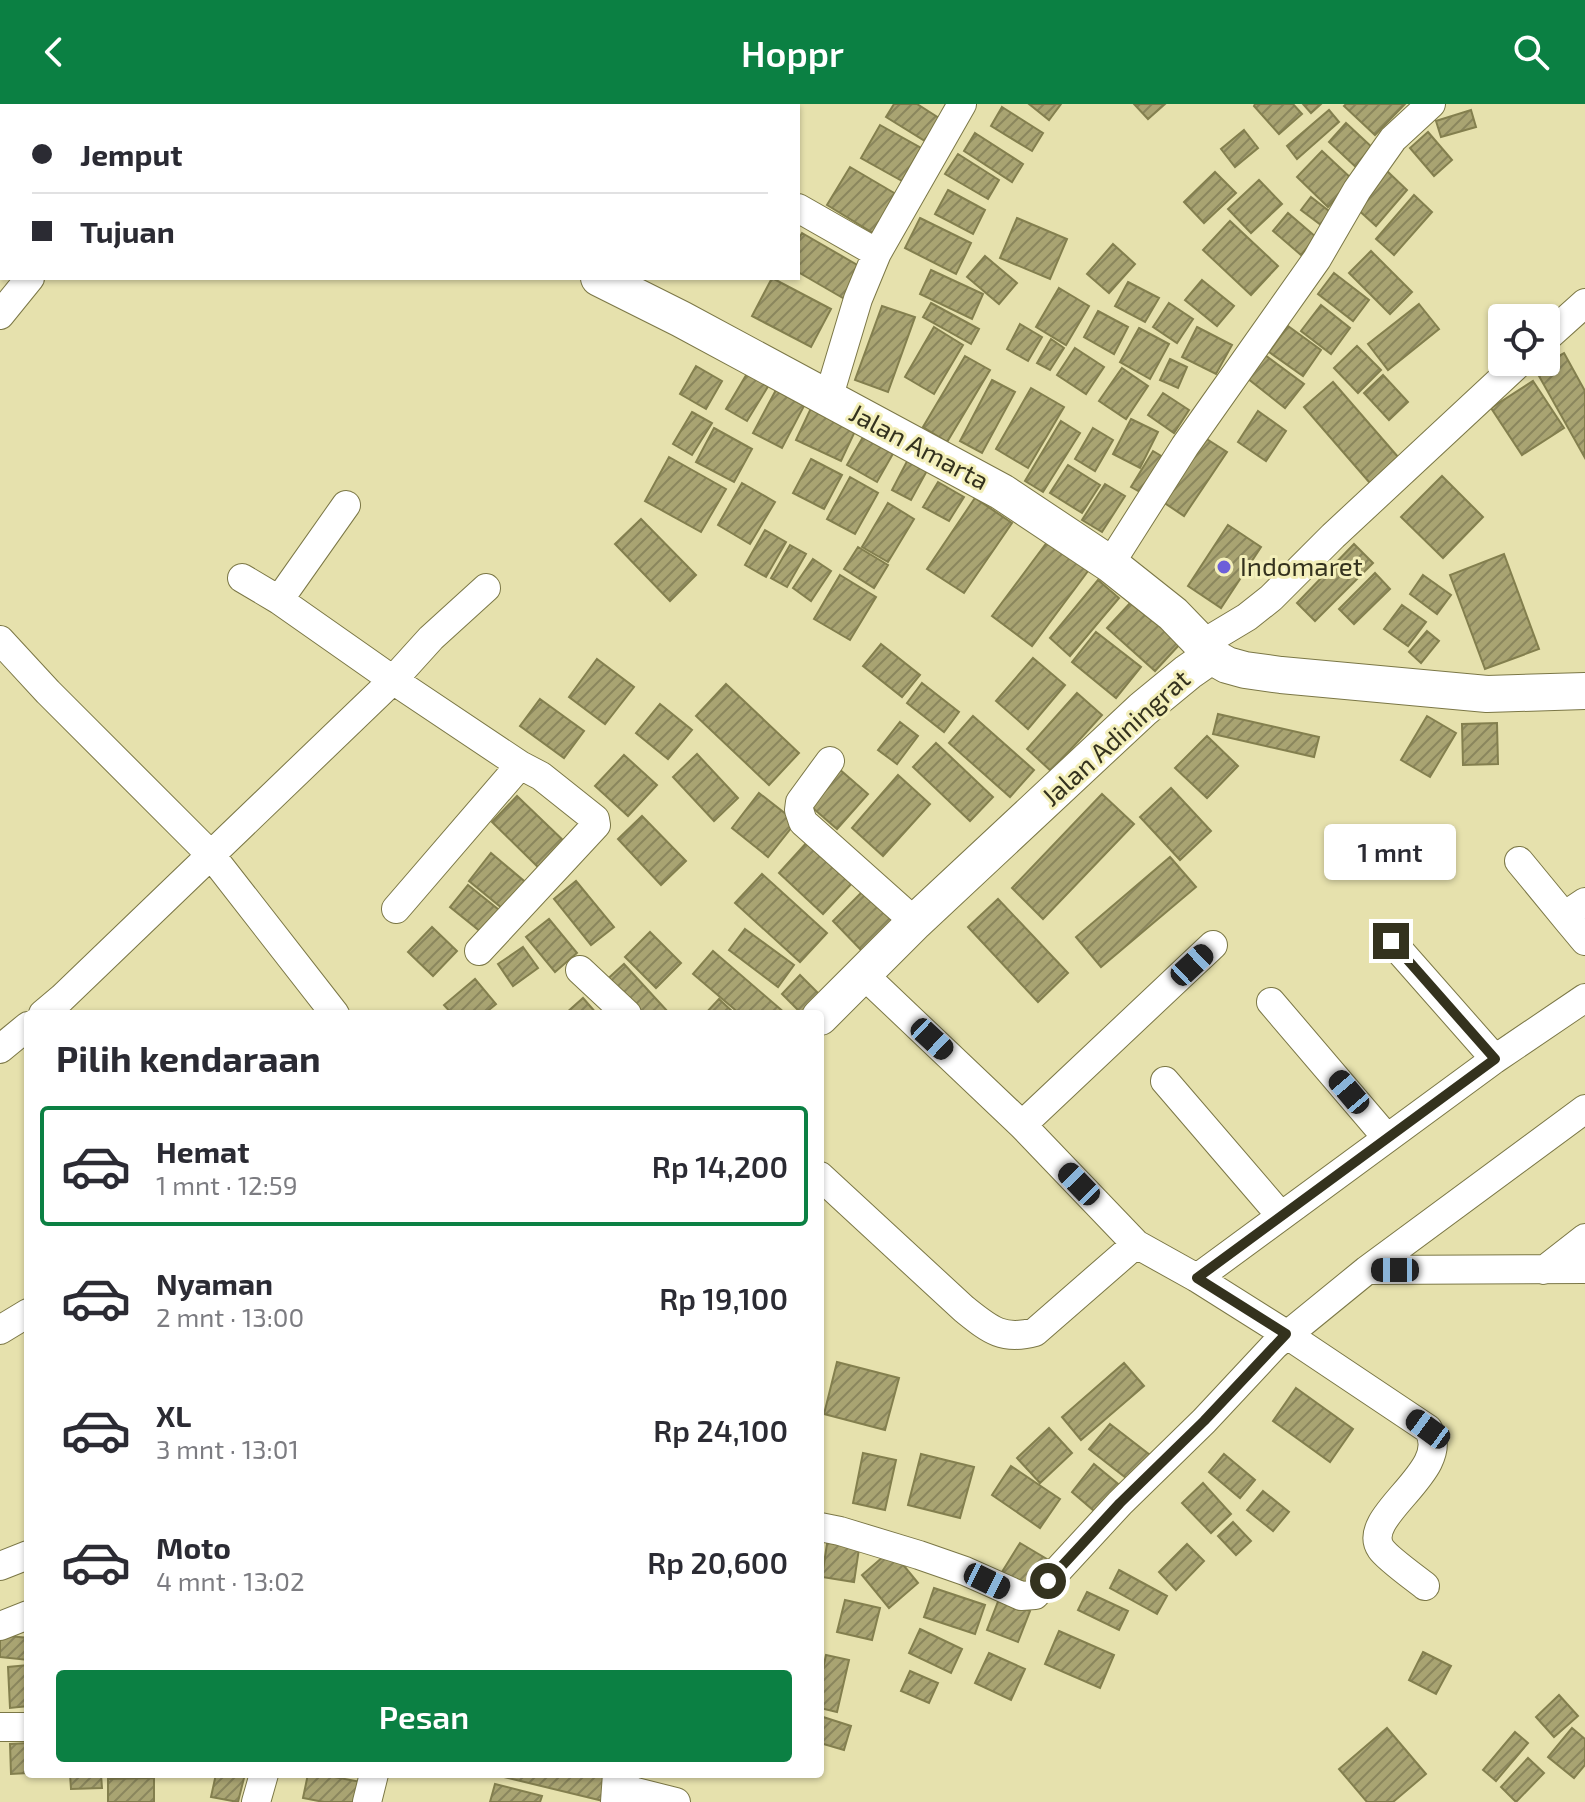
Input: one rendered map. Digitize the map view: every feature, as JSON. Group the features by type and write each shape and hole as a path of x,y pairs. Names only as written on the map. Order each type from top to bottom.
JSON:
{"street":[{"path":"828,399 858,299 877,253 962,104"},
{"path":"1110,564 1185,446 1317,259 1357,190 1393,139 1431,104"},
{"path":"800,209 877,253"},
{"path":"0,315 28,280"},
{"name":"Jalan Amarta","path":"603,280 1002,492 1110,564 1173,614 1207,650"},
{"path":"1560,325 1585,303"},
{"path":"1207,650 1271,598 1505,376"},
{"path":"279,600 346,505"},
{"path":"242,578 520,765 541,776 595,819 596,823 479,951"},
{"path":"60,1009 211,855 393,680 431,638 486,588"},
{"path":"0,640 211,855 332,1010"},
{"name":"Jalan Adiningrat","path":"824,1013 915,922 1143,709 1188,672 1207,650 1227,665 1297,676 1487,694 1585,691"},
{"path":"830,761 800,802 803,822 915,922"},
{"path":"396,909 520,765"},
{"path":"1519,861 1580,922"},
{"path":"1391,941 1495,1059"},
{"path":"1022,1125 1213,945"},
{"path":"580,970 623,1010"},
{"path":"864,975 1022,1125 1136,1244 1286,1334 1428,1429 1433,1448 1425,1466 1380,1524 1377,1539 1381,1549 1425,1586"},
{"path":"1197,1278 1495,1059 1585,998"},
{"path":"1271,1002 1387,1138"},
{"path":"0,1049 24,1029"},
{"path":"1165,1081 1281,1216"},
{"path":"824,1528 919,1555 1021,1596 1035,1595 1120,1503 1204,1421 1286,1334 1367,1270 1585,1109"},
{"path":"824,1180 964,1309 984,1325 1007,1336 1035,1332 1136,1244"},
{"path":"1544,1270 1585,1238"},
{"path":"1367,1270 1585,1269"},
{"path":"0,1330 24,1315"},
{"path":"0,1566 24,1557"},
{"path":"0,1626 24,1617"},
{"path":"0,1727 24,1727"},
{"path":"256,1802 263,1778"},
{"path":"367,1802 373,1778"},
{"path":"620,1788 676,1802"}],"building":[{"path":"894,104 917,104 939,118 925,141 886,117"},
{"path":"1029,104 1061,104 1049,120"},
{"path":"1134,104 1165,104 1148,119"},
{"path":"1255,104 1293,104 1302,114 1279,134"},
{"path":"1303,104 1321,104 1311,113"},
{"path":"1405,104 1375,135 1344,106"},
{"path":"1002,107 1043,133 1032,151 991,126"},
{"path":"1329,110 1339,122 1297,159 1287,146"},
{"path":"1471,110 1476,127 1441,137 1436,121"},
{"path":"1346,123 1375,150 1358,169 1329,142"},
{"path":"880,125 921,148 902,181 861,158"},
{"path":"1244,130 1258,148 1235,167 1221,149"},
{"path":"1428,132 1452,160 1434,176 1410,148"},
{"path":"975,133 1023,164 1012,182 964,151"},
{"path":"1322,151 1353,180 1328,207 1297,177"},
{"path":"958,154 999,180 988,199 945,174"},
{"path":"850,167 901,197 878,236 827,205"},
{"path":"1387,171 1407,190 1376,226 1355,207"},
{"path":"1215,172 1236,193 1204,223 1184,202"},
{"path":"1259,180 1282,204 1251,233 1228,209"},
{"path":"948,190 985,210 973,234 935,214"},
{"path":"1414,195 1432,212 1394,255 1376,239"},
{"path":"1311,197 1338,218 1329,231 1301,210"},
{"path":"1288,213 1316,237 1301,255 1273,231"},
{"path":"920,218 971,243 956,274 905,248"},
{"path":"1017,218 1067,239 1050,279 1000,258"},
{"path":"1230,221 1278,266 1251,295 1203,250"},
{"path":"802,233 866,270 848,301 800,273"},
{"path":"1113,244 1135,264 1109,293 1087,274"},
{"path":"1371,251 1412,292 1390,314 1349,273"},
{"path":"985,256 1017,283 999,304 967,277"},
{"path":"931,270 983,294 972,319 920,294"},
{"path":"1334,273 1369,300 1353,321 1318,294"},
{"path":"771,280 831,309 811,347 752,316"},
{"path":"1202,280 1234,306 1217,326 1185,300"},
{"path":"1128,282 1159,298 1145,322 1115,306"},
{"path":"1059,288 1089,306 1066,345 1036,327"},
{"path":"931,303 979,329 971,344 923,317"},
{"path":"1169,303 1193,319 1177,343 1153,327"},
{"path":"1419,304 1439,329 1388,370 1368,344"},
{"path":"1321,305 1350,328 1331,354 1301,331"},
{"path":"882,306 915,317 888,392 855,380"},
{"path":"1098,311 1128,327 1114,354 1084,337"},
{"path":"1020,324 1042,337 1028,361 1007,349"},
{"path":"1288,326 1321,350 1303,376 1269,352"},
{"path":"934,327 963,345 934,394 905,377"},
{"path":"1197,327 1232,345 1216,374 1182,357"},
{"path":"1139,328 1169,344 1150,379 1120,362"},
{"path":"1051,339 1064,348 1050,370 1037,363"},
{"path":"1357,346 1381,370 1358,393 1334,368"},
{"path":"1075,348 1104,367 1086,394 1057,375"},
{"path":"1564,353 1585,391 1585,458 1539,376 1560,376 1560,355"},
{"path":"1265,355 1304,384 1285,408 1247,378"},
{"path":"965,356 990,370 947,442 923,427"},
{"path":"1170,359 1187,367 1178,388 1160,380"},
{"path":"754,362 775,375 747,421 726,409"},
{"path":"696,366 722,381 706,409 680,394"},
{"path":"1122,368 1148,386 1126,419 1099,401"},
{"path":"1383,375 1408,402 1389,420 1364,393"},
{"path":"992,380 1015,392 982,453 960,441"},
{"path":"1533,381 1564,428 1522,455 1491,408"},
{"path":"1333,382 1405,465 1376,490 1304,407"},
{"path":"1031,388 1064,407 1028,468 996,449"},
{"path":"776,390 804,406 782,448 753,433"},
{"path":"1163,393 1189,410 1174,433 1148,415"},
{"path":"812,406 857,427 841,461 796,440"},
{"path":"1258,411 1286,431 1266,461 1238,442"},
{"path":"692,412 712,423 692,455 673,444"},
{"path":"1131,419 1158,432 1140,468 1113,454"},
{"path":"1061,421 1080,433 1043,492 1025,481"},
{"path":"714,428 752,449 734,482 696,462"},
{"path":"1093,428 1113,440 1095,471 1075,459"},
{"path":"866,432 895,450 877,482 847,465"},
{"path":"1202,436 1227,452 1184,516 1160,500"},
{"path":"915,446 935,456 911,500 892,490"},
{"path":"1153,451 1168,460 1147,496 1131,487"},
{"path":"669,457 726,489 701,532 645,501"},
{"path":"811,459 842,475 824,509 793,493"},
{"path":"1068,465 1100,485 1082,513 1050,493"},
{"path":"1442,476 1483,517 1443,558 1401,517"},
{"path":"850,477 878,493 855,534 827,519"},
{"path":"938,482 964,497 949,521 923,507"},
{"path":"742,483 775,502 750,544 718,525"},
{"path":"1105,484 1125,496 1102,532 1082,520"},
{"path":"975,498 1012,523 964,593 927,569"},
{"path":"888,503 914,519 888,562 862,547"},
{"path":"641,519 696,575 670,601 615,544"},
{"name":"Indomaret","path":"1228,525 1261,547 1221,608 1188,586"},
{"path":"765,530 786,542 766,577 745,565"},
{"path":"1051,537 1091,567 1032,646 992,616"},
{"path":"1354,544 1373,563 1315,621 1297,603"},
{"path":"790,545 806,554 787,587 771,578"},
{"path":"858,547 888,565 874,588 844,569"},
{"path":"1504,554 1539,649 1485,669 1450,575"},
{"path":"813,559 831,571 811,601 793,588"},
{"path":"1375,573 1390,589 1354,624 1339,609"},
{"path":"840,575 876,597 850,640 814,619"},
{"path":"1423,575 1451,595 1437,614 1410,594"},
{"path":"1098,580 1119,598 1070,656 1050,638"},
{"path":"1132,601 1180,644 1155,671 1107,628"},
{"path":"1402,605 1426,622 1408,646 1384,629"},
{"path":"1427,631 1439,641 1421,663 1409,652"},
{"path":"1096,632 1141,667 1116,698 1072,662"},
{"path":"881,644 920,675 902,697 863,666"},
{"path":"1033,658 1065,685 1028,729 996,701"},
{"path":"597,659 634,687 605,724 569,697"},
{"path":"922,683 959,712 944,732 907,703"},
{"path":"726,684 799,753 769,785 696,716"},
{"path":"1077,693 1102,715 1051,771 1027,749"},
{"path":"540,699 584,731 564,758 520,726"},
{"path":"660,704 692,730 668,759 636,733"},
{"path":"1218,714 1319,737 1314,757 1213,734"},
{"path":"973,716 1034,770 1010,797 949,743"},
{"path":"1427,716 1456,733 1430,777 1401,760"},
{"path":"900,722 918,736 897,764 878,750"},
{"path":"1497,723 1498,764 1463,765 1462,724"},
{"path":"1207,736 1238,766 1207,798 1175,768"},
{"path":"936,743 993,797 970,821 913,767"},
{"path":"697,754 738,798 714,821 673,777"},
{"path":"624,755 657,785 628,816 595,786"},
{"path":"838,768 868,794 837,829 807,803"},
{"path":"898,775 930,804 883,856 852,828"},
{"path":"1171,788 1211,831 1180,860 1140,817"},
{"path":"759,793 796,822 768,857 732,828"},
{"path":"1102,794 1134,824 1043,919 1012,888"},
{"path":"517,796 567,844 541,870 492,822"},
{"path":"642,816 686,861 661,885 618,839"},
{"path":"809,840 854,881 823,914 779,873"},
{"path":"491,853 530,886 508,913 469,881"},
{"path":"1170,857 1196,887 1101,967 1076,937"},
{"path":"762,874 827,933 800,962 735,903"},
{"path":"576,881 614,927 591,945 554,899"},
{"path":"468,885 504,914 486,936 450,907"},
{"path":"866,888 895,917 862,951 833,921"},
{"path":"998,899 1068,973 1038,1002 968,927"},
{"path":"549,919 577,953 555,972 526,937"},
{"path":"432,927 457,951 433,976 408,952"},
{"path":"745,929 794,965 778,987 729,950"},
{"path":"650,932 681,963 656,988 625,957"},
{"path":"523,947 538,968 513,986 498,964"},
{"path":"713,951 781,1010 735,1010 693,974"},
{"path":"624,964 666,1010 628,1010 603,983"},
{"path":"800,975 821,996 806,1010 798,1010 782,994"},
{"path":"475,979 496,1004 489,1010 448,1010 444,1005"},
{"path":"583,998 594,1010 570,1010"},
{"path":"719,999 731,1010 709,1010"},
{"path":"837,1362 899,1378 885,1430 824,1414"},
{"path":"1124,1363 1144,1386 1081,1440 1062,1417"},
{"path":"1296,1388 1353,1429 1330,1462 1273,1421"},
{"path":"1110,1424 1150,1455 1130,1481 1089,1449"},
{"path":"1049,1428 1072,1453 1040,1483 1017,1458"},
{"path":"863,1453 896,1460 885,1510 853,1503"},
{"path":"921,1454 974,1467 960,1518 908,1505"},
{"path":"1224,1454 1255,1480 1240,1498 1209,1472"},
{"path":"1094,1464 1123,1488 1100,1516 1072,1492"},
{"path":"1011,1466 1060,1499 1040,1528 992,1495"},
{"path":"1203,1483 1231,1514 1211,1533 1182,1503"},
{"path":"1263,1491 1289,1512 1273,1531 1247,1510"},
{"path":"1233,1522 1251,1541 1236,1555 1218,1536"},
{"path":"828,1537 860,1542 854,1582 824,1577"},
{"path":"1020,1543 1052,1562 1034,1591 1002,1572"},
{"path":"1187,1544 1204,1561 1176,1590 1159,1572"},
{"path":"891,1550 918,1583 889,1608 862,1575"},
{"path":"1119,1570 1167,1596 1157,1614 1110,1588"},
{"path":"934,1588 985,1605 975,1634 924,1617"},
{"path":"1087,1592 1128,1611 1119,1630 1078,1610"},
{"path":"999,1599 1030,1611 1018,1642 987,1630"},
{"path":"845,1600 880,1608 872,1640 837,1632"},
{"path":"920,1629 962,1649 951,1673 909,1653"},
{"path":"1059,1631 1114,1655 1100,1688 1045,1664"},
{"path":"0,1635 24,1638 24,1660 0,1657"},
{"path":"1423,1652 1451,1666 1436,1694 1409,1680"},
{"path":"989,1653 1025,1669 1011,1700 975,1683"},
{"path":"826,1655 849,1660 837,1712 824,1709"},
{"path":"24,1665 24,1706 10,1708 8,1667"},
{"path":"910,1671 938,1683 929,1703 901,1691"},
{"path":"1559,1695 1578,1716 1554,1737 1536,1717"},
{"path":"824,1717 851,1726 844,1750 824,1744"},
{"path":"1387,1728 1426,1774 1393,1802 1367,1802 1339,1769"},
{"path":"1572,1728 1585,1739 1585,1765 1574,1778 1548,1757"},
{"path":"1515,1732 1528,1743 1496,1781 1483,1770"},
{"path":"24,1743 24,1773 11,1774 10,1744"},
{"path":"1528,1758 1544,1773 1516,1802 1501,1787"},
{"path":"70,1778 101,1778 102,1788 71,1789"},
{"path":"154,1778 154,1802 108,1802 108,1779"},
{"path":"215,1778 244,1778 238,1802 211,1797"},
{"path":"307,1778 361,1782 357,1802 324,1802 303,1798"},
{"path":"508,1778 609,1778 603,1801"},
{"path":"495,1784 542,1796 540,1802 490,1802"}],"place":[{"name":"Indomaret","path":"1224,567"}],"route":[{"path":"1048,1581 1286,1334 1197,1278 1495,1059 1391,941"}]}
